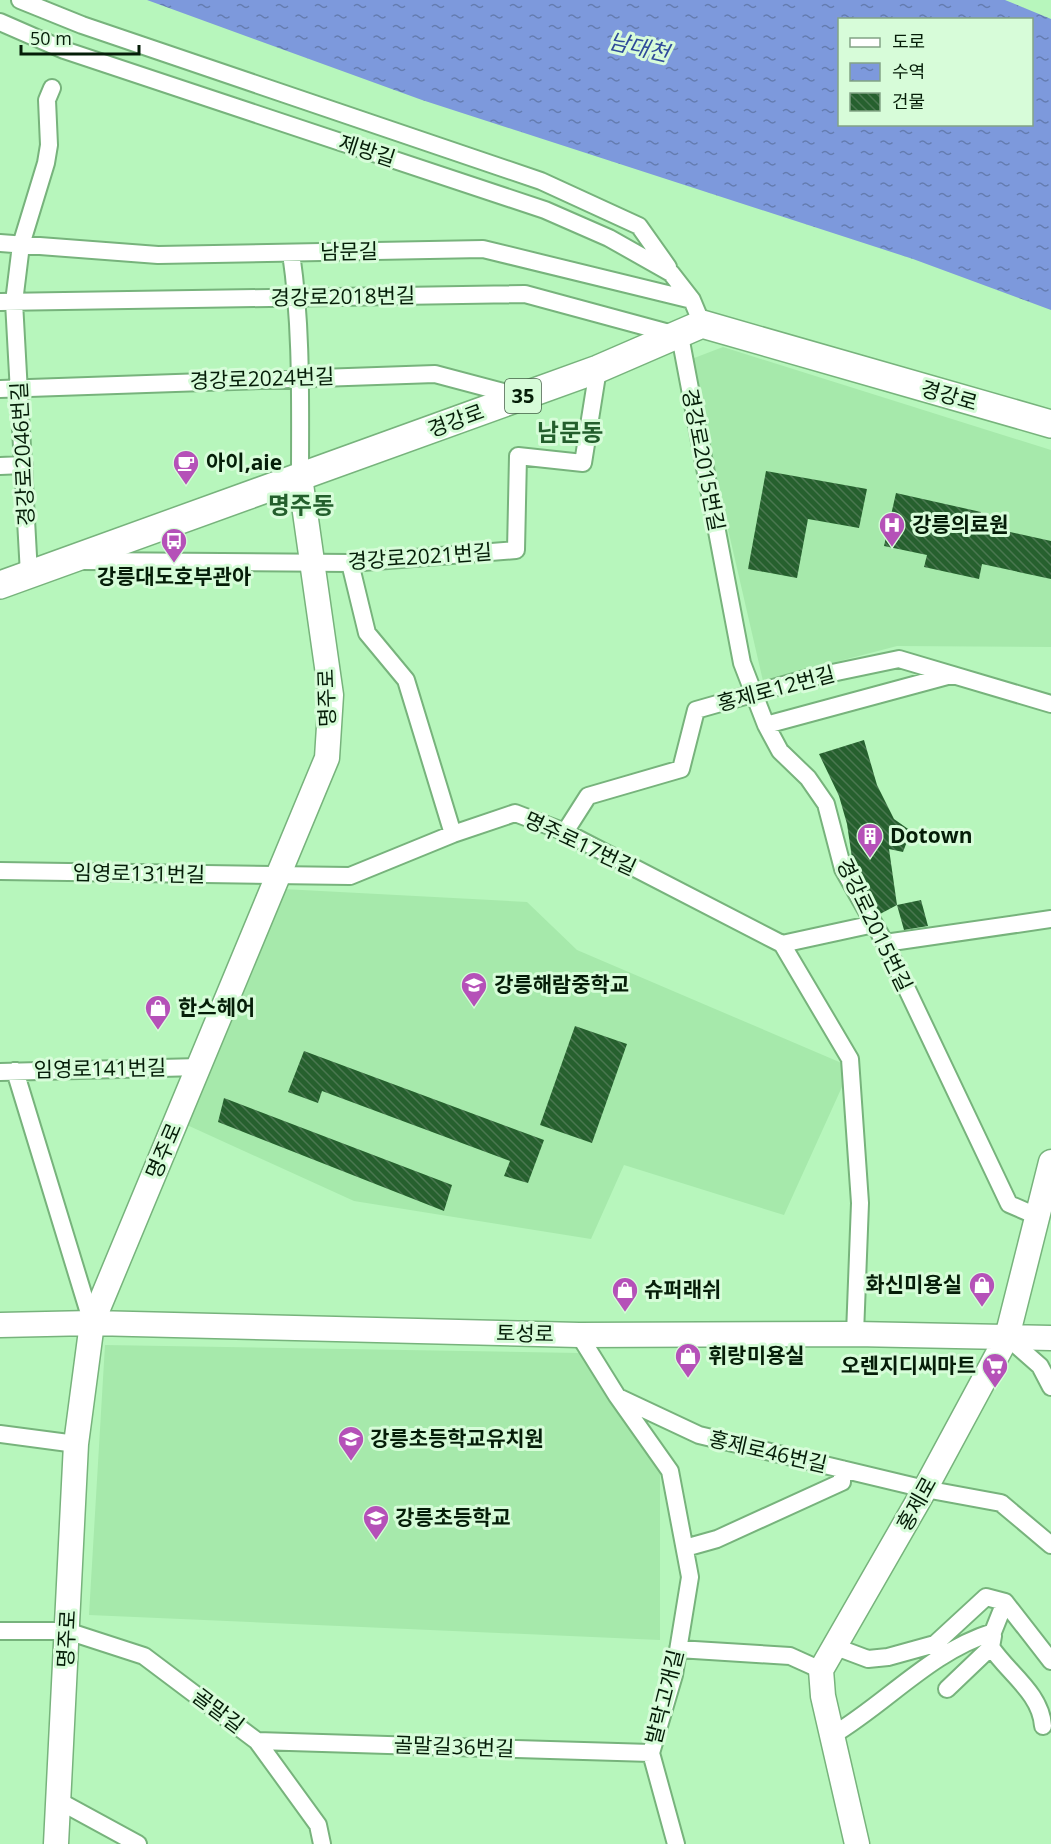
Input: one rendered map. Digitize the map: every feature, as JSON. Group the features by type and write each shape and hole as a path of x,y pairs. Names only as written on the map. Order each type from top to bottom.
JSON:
{"main road":[{"name":"경강로","path":"0,585 598,369 691,320 1051,424"}],"street":[{"path":"20,0 82,25 541,181 639,226 672,273"},
{"name":"제방길","path":"0,22 64,50 545,210 609,237 672,273 691,320"},
{"name":"경강로2046번길","path":"29,574 19,387 7,302 21,245 46,163 49,145 47,100 52,88"},
{"name":"남문길","path":"0,243 158,255 483,249 691,320"},
{"path":"291,253 297,297 301,378 300,477"},
{"name":"경강로2018번길","path":"7,302 525,294 691,320"},
{"name":"경강로2015번길","path":"691,320 742,663 753,694 780,751 808,778 826,804 843,869 885,943 1009,1204 1038,1216"},
{"name":"경강로2021번길","path":"68,561 350,563 516,550 518,456 583,463 598,369"},
{"name":"경강로2024번길","path":"0,389 435,374 522,396"},
{"path":"0,466 24,465"},
{"name":"명주로","path":"56,1844 76,1444 92,1323 327,758 331,695 300,477"},
{"path":"350,563 367,633 406,680 453,834"},
{"name":"홍제로12번길","path":"565,832 588,796 681,769 696,710 808,678 899,659 1051,704"},
{"path":"766,725 952,675"},
{"name":"명주로17번길","path":"279,875 350,876 453,834 515,813 565,832 782,944"},
{"name":"임영로131번길","path":"0,871 279,875"},
{"path":"885,943 1051,919"},
{"path":"855,1334 860,1203 850,1059 782,944 874,924"},
{"name":"임영로141번길","path":"7,1072 200,1067"},
{"path":"7,1072 92,1323"},
{"name":"홍제로","path":"821,1671 925,1489 1007,1337 1051,1162"},
{"name":"토성로","path":"0,1325 92,1323 579,1335 855,1334 1051,1338"},
{"name":"발락고개길","path":"579,1335 617,1396 670,1471 685,1548 690,1577 678,1649 651,1753 676,1844"},
{"path":"1007,1337 1040,1366 1051,1386"},
{"name":"홍제로46번길","path":"617,1396 699,1435 925,1489 1001,1503 1051,1545"},
{"path":"0,1434 76,1444"},
{"path":"685,1548 717,1539 842,1482 842,1469"},
{"path":"836,1647 868,1659 888,1657 935,1644 986,1597 1005,1602 1051,1661"},
{"path":"947,1689 992,1639 1005,1602"},
{"name":"골말길","path":"0,1631 67,1631 144,1656 257,1741 318,1825 322,1844"},
{"path":"834,1736 862,1718 922,1667 970,1639 992,1639"},
{"path":"992,1639 1002,1664 1030,1693 1043,1726"},
{"path":"678,1649 790,1656 821,1671 823,1696 857,1844"},
{"name":"골말길36번길","path":"257,1741 651,1753"},
{"path":"59,1801 138,1844"}],"shaded area":[{"name":"강릉의료원","path":"723,347 1051,450 1051,647 897,646 763,681 689,360"},
{"name":"강릉해람중학교","path":"283,889 527,902 577,950 851,1067 784,1215 624,1165 591,1239 354,1201 187,1125"},
{"name":"강릉초등학교","path":"105,1345 579,1353 660,1468 660,1640 89,1615"}],"water":[{"name":"남대천","path":"147,0 1005,0 1051,19 1051,310 913,259 422,100"}],"building":[{"path":"766,471 867,489 859,528 808,519 797,578 748,569"},
{"path":"896,493 981,512 978,525 1051,541 1051,579 982,564 979,579 924,567 927,555 884,546"},
{"path":"864,740 877,785 894,819 911,831 903,852 889,849 897,905 880,914 853,865 847,824 839,796 819,754"},
{"path":"921,900 928,926 904,930 897,905"},
{"path":"575,1026 627,1044 592,1143 540,1125"},
{"path":"304,1051 544,1140 528,1183 504,1176 510,1161 322,1091 318,1103 288,1092"},
{"path":"224,1098 452,1185 444,1211 218,1122"}],"place":[{"name":"아이,aie","path":"186,486"},
{"name":"강릉의료원","path":"892,548"},
{"name":"강릉대도호부관아","path":"174,564"},
{"name":"Dotown","path":"870,859"},
{"name":"강릉해람중학교","path":"474,1008"},
{"name":"한스헤어","path":"158,1031"},
{"name":"화신미용실","path":"982,1308"},
{"name":"슈퍼래쉬","path":"625,1313"},
{"name":"휘랑미용실","path":"688,1379"},
{"name":"오렌지디씨마트","path":"995,1389"},
{"name":"강릉초등학교유치원","path":"351,1462"},
{"name":"강릉초등학교","path":"376,1541"}],"district":[{"name":"남문동","path":"570,433"},
{"name":"명주동","path":"301,506"}]}
